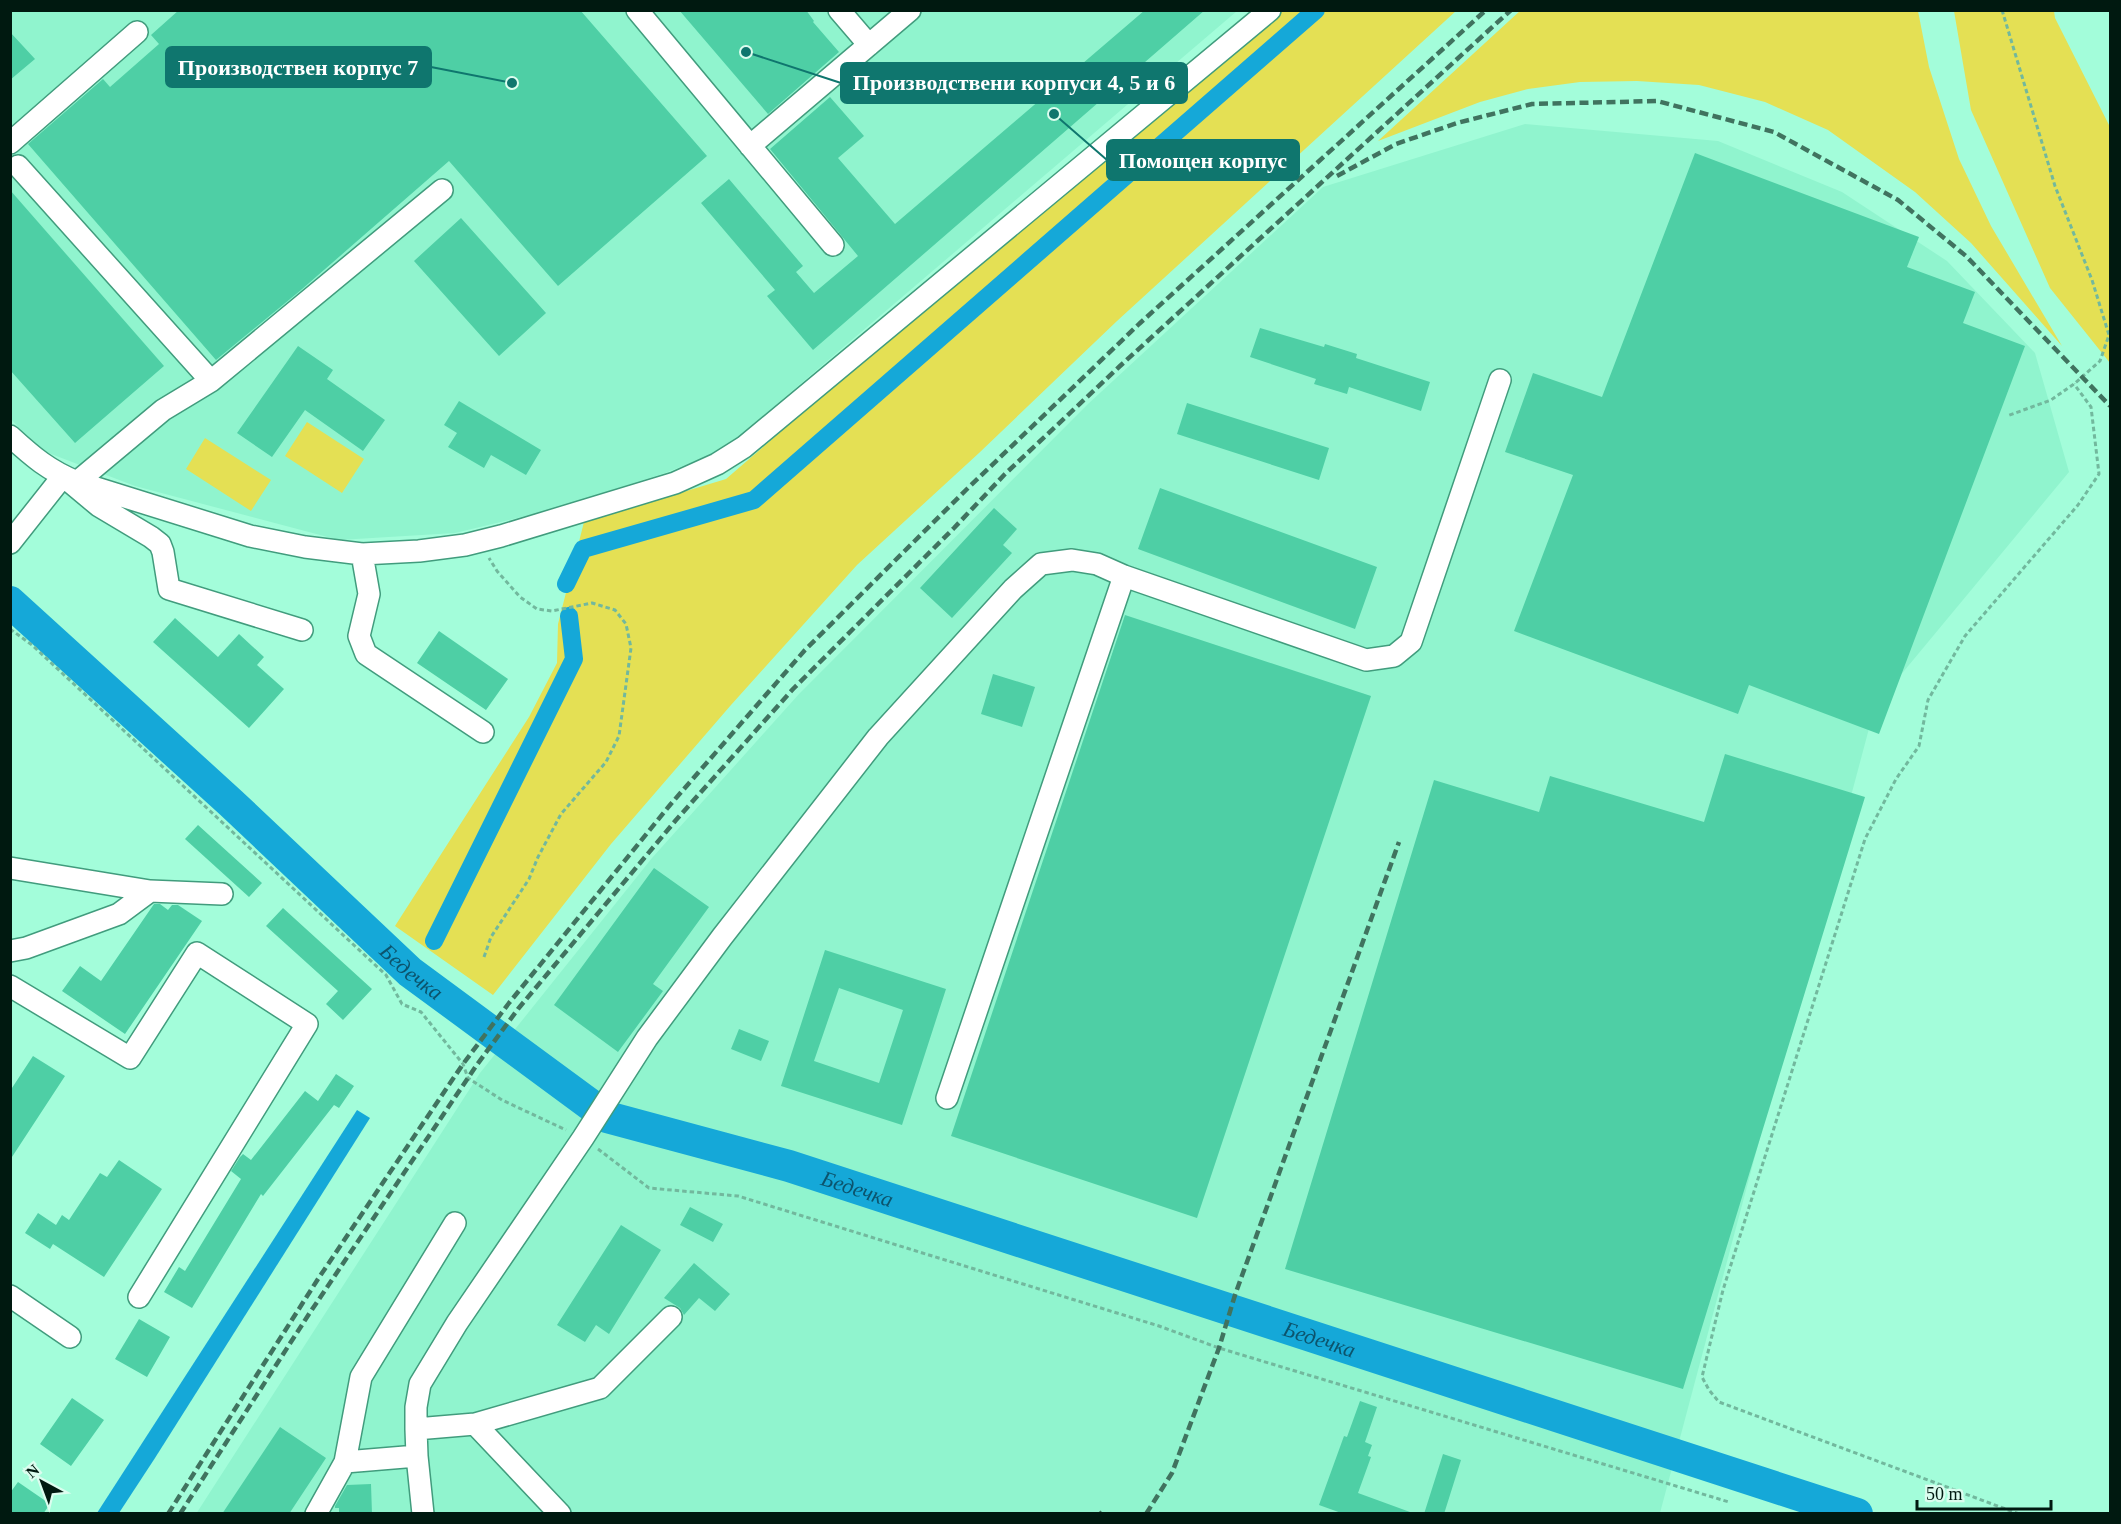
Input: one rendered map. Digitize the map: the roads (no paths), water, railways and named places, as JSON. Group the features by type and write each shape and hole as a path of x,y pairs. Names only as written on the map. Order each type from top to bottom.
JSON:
{"street":[{"path":"637,10 832,245"},
{"path":"839,10 869,45"},
{"path":"750,146 910,10"},
{"path":"10,436 36,460 70,479 249,536 305,547 362,554 419,551 478,542 675,483 717,464 744,447 1270,10"},
{"path":"10,143 137,32"},
{"path":"18,166 211,381"},
{"path":"10,543 70,479 163,410 211,381 441,190"},
{"path":"423,1514 416,1429 416,1407 420,1384 457,1323 668,1010 818,812 878,737 1012,589 1041,564 1072,560 1097,564 1124,576 1366,660 1394,656 1411,642 1500,380"},
{"path":"70,479 99,506 160,544 169,589 302,630"},
{"path":"362,554 369,594 359,636 366,654 483,732"},
{"path":"947,1098 1124,576"},
{"path":"10,868 150,891 222,894"},
{"path":"10,951 26,948 119,914 150,891"},
{"path":"10,986 130,1058 197,953 306,1024 139,1297"},
{"path":"316,1514 345,1462 361,1377 455,1223"},
{"path":"10,1296 70,1337"},
{"path":"416,1429 475,1424 600,1388 671,1317"},
{"path":"475,1424 560,1514"},
{"path":"345,1462 417,1456"}],"water":[{"path":"357,1110 370,1118 155,1458 119,1513 97,1513"}],"waterway":[{"path":"566,584 583,549 754,500 1316,10"},
{"name":"Бедечка","path":"10,602 231,803 410,972 607,1117 789,1166 1857,1514"},
{"path":"434,941 574,659 569,616"}],"railway":[{"path":"168,1514 318,1279 463,1064 509,1003 670,805 805,650 967,489 1139,324 1486,10"},
{"path":"180,1514 309,1314 476,1066 518,1009 676,820 793,689 1005,474 1120,366 1511,10"},
{"path":"1337,176 1396,144 1457,123 1532,104 1657,101 1774,132 1898,200 1966,256 2110,406"},
{"path":"1146,1514 1172,1473 1219,1348 1235,1295 1399,842"}],"place":[{"name":"Производствени корпуси 4, 5 и 6","path":"746,52"},
{"name":"Производствeн корпус 7","path":"512,83"},
{"name":"Помощен корпус","path":"1054,114"}]}
